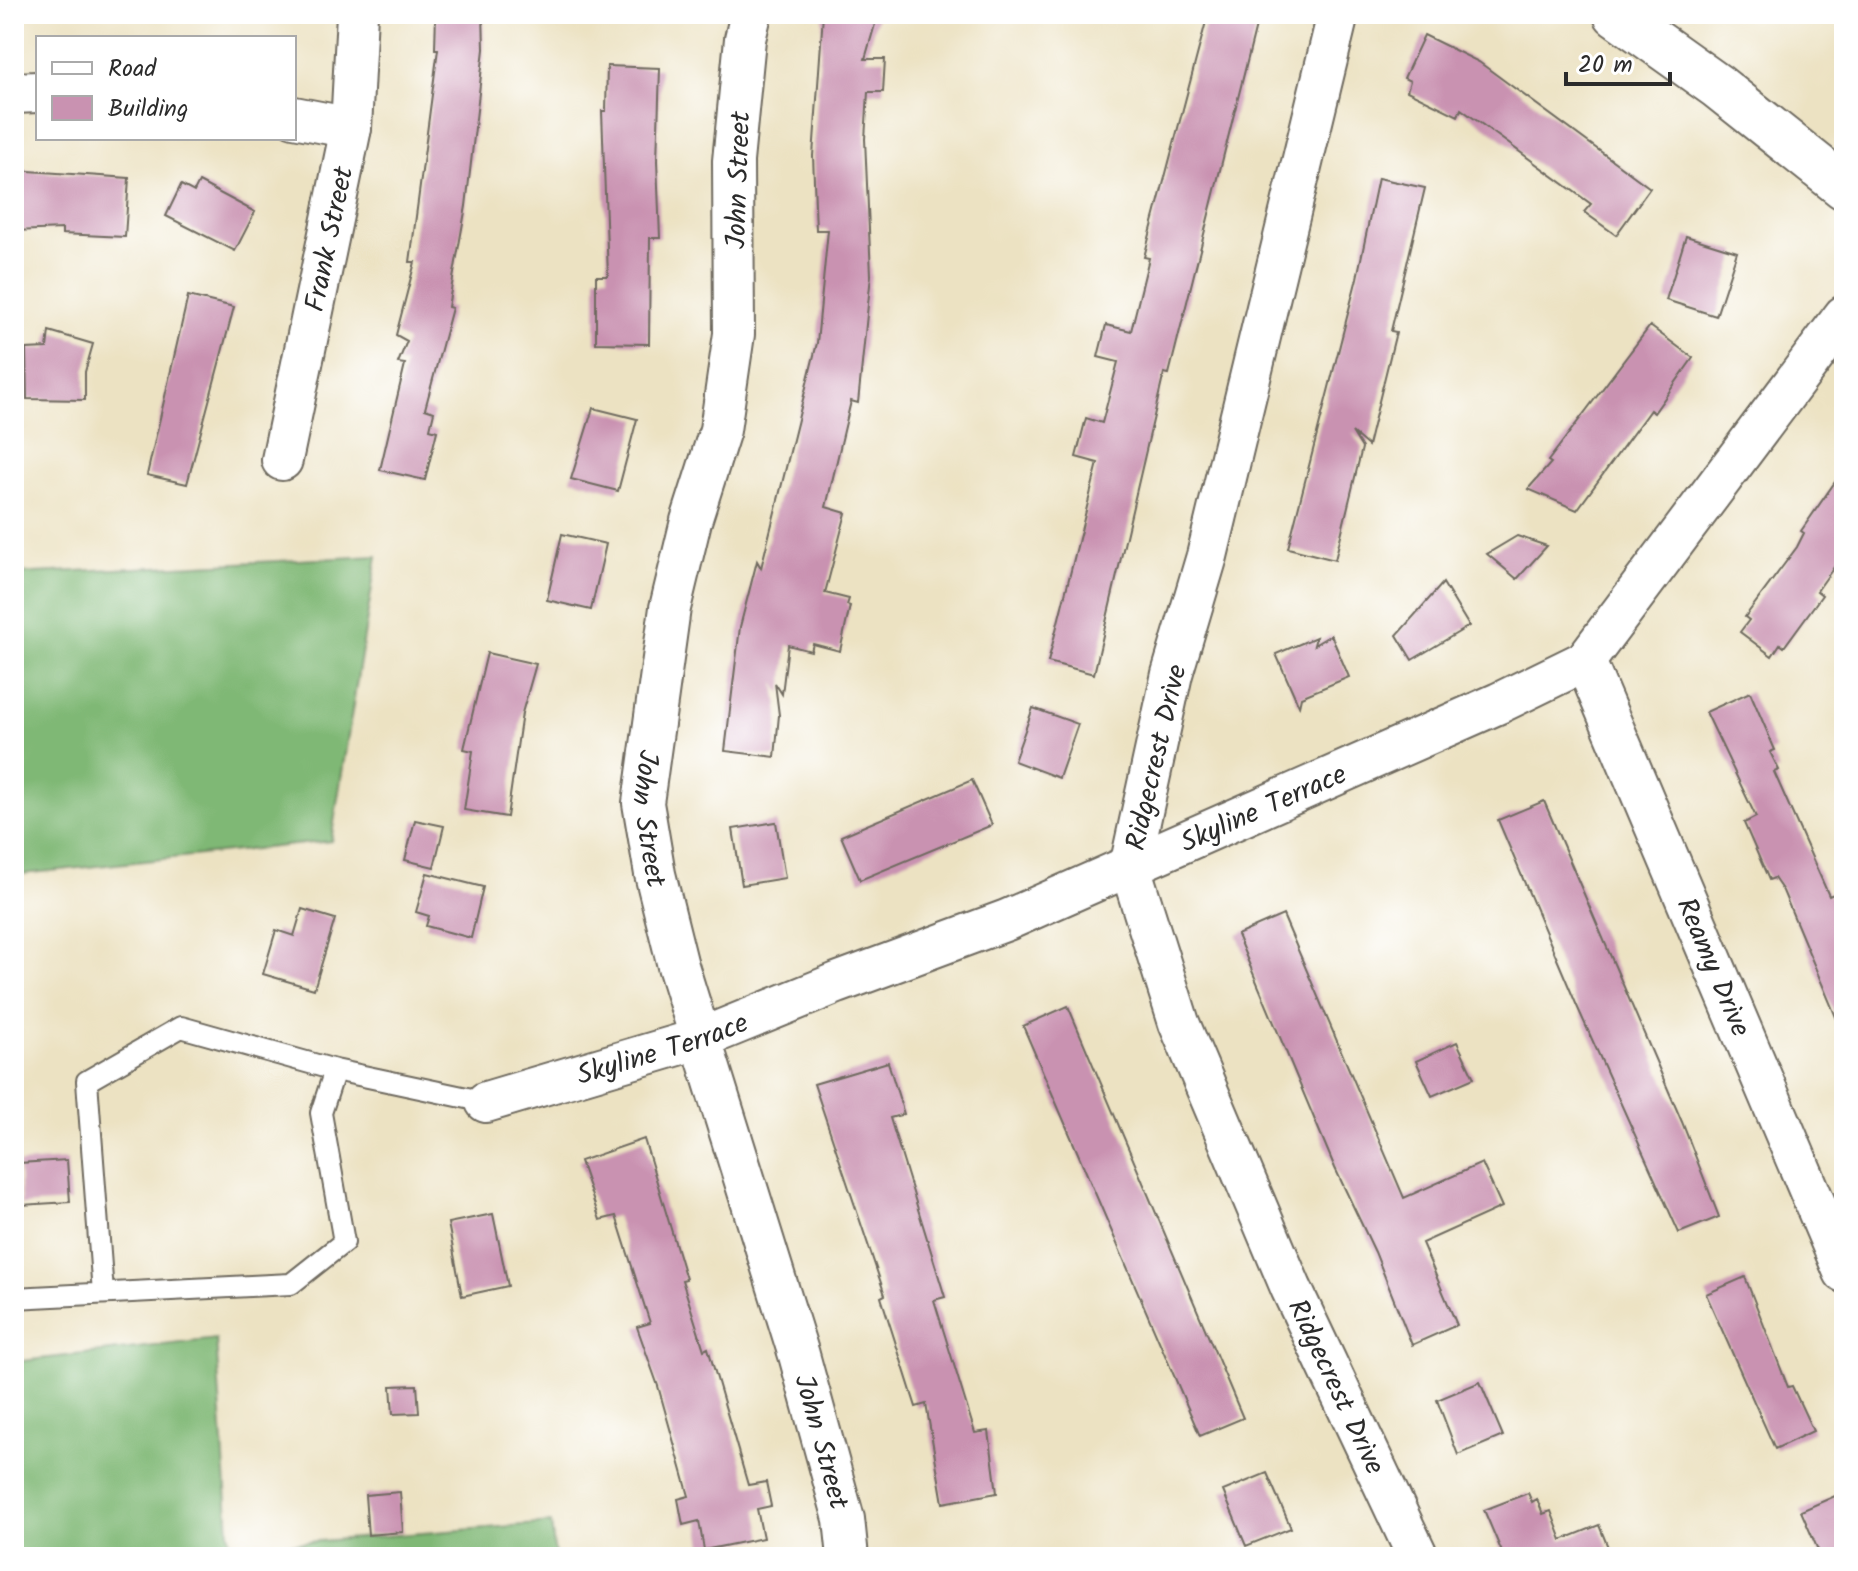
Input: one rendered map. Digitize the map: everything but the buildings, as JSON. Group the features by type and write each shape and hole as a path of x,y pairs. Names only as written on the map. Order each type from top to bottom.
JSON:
{"main road":[{"path":"1616,14 1717,86 1844,187"}],"street":[{"name":"Frank Street","path":"282,460 351,128 357,14"},
{"name":"John Street","path":"751,14 745,39 733,161 734,334 720,430 691,521 670,608 643,803 655,874 803,1370 844,1519 848,1557"},
{"name":"Ridgecrest Drive","path":"1338,14 1207,556 1172,674 1130,867 1179,1023 1297,1302 1418,1557"},
{"path":"14,93 36,92"},
{"path":"296,117 351,128"},
{"name":"Skyline Terrace","path":"486,1102 702,1038 837,983 1007,920 1499,703 1585,661 1844,316"},
{"name":"Reamy Drive","path":"1585,661 1844,1272"}],"lane":[{"path":"103,1293 87,1081 181,1027 335,1070 486,1102"},
{"path":"14,1298 291,1284 344,1242 321,1113 335,1070"}],"green space":[{"path":"377,556 331,841 14,875 14,574"},
{"path":"216,1339 230,1548 551,1523 555,1557 14,1557 14,1362"}]}
